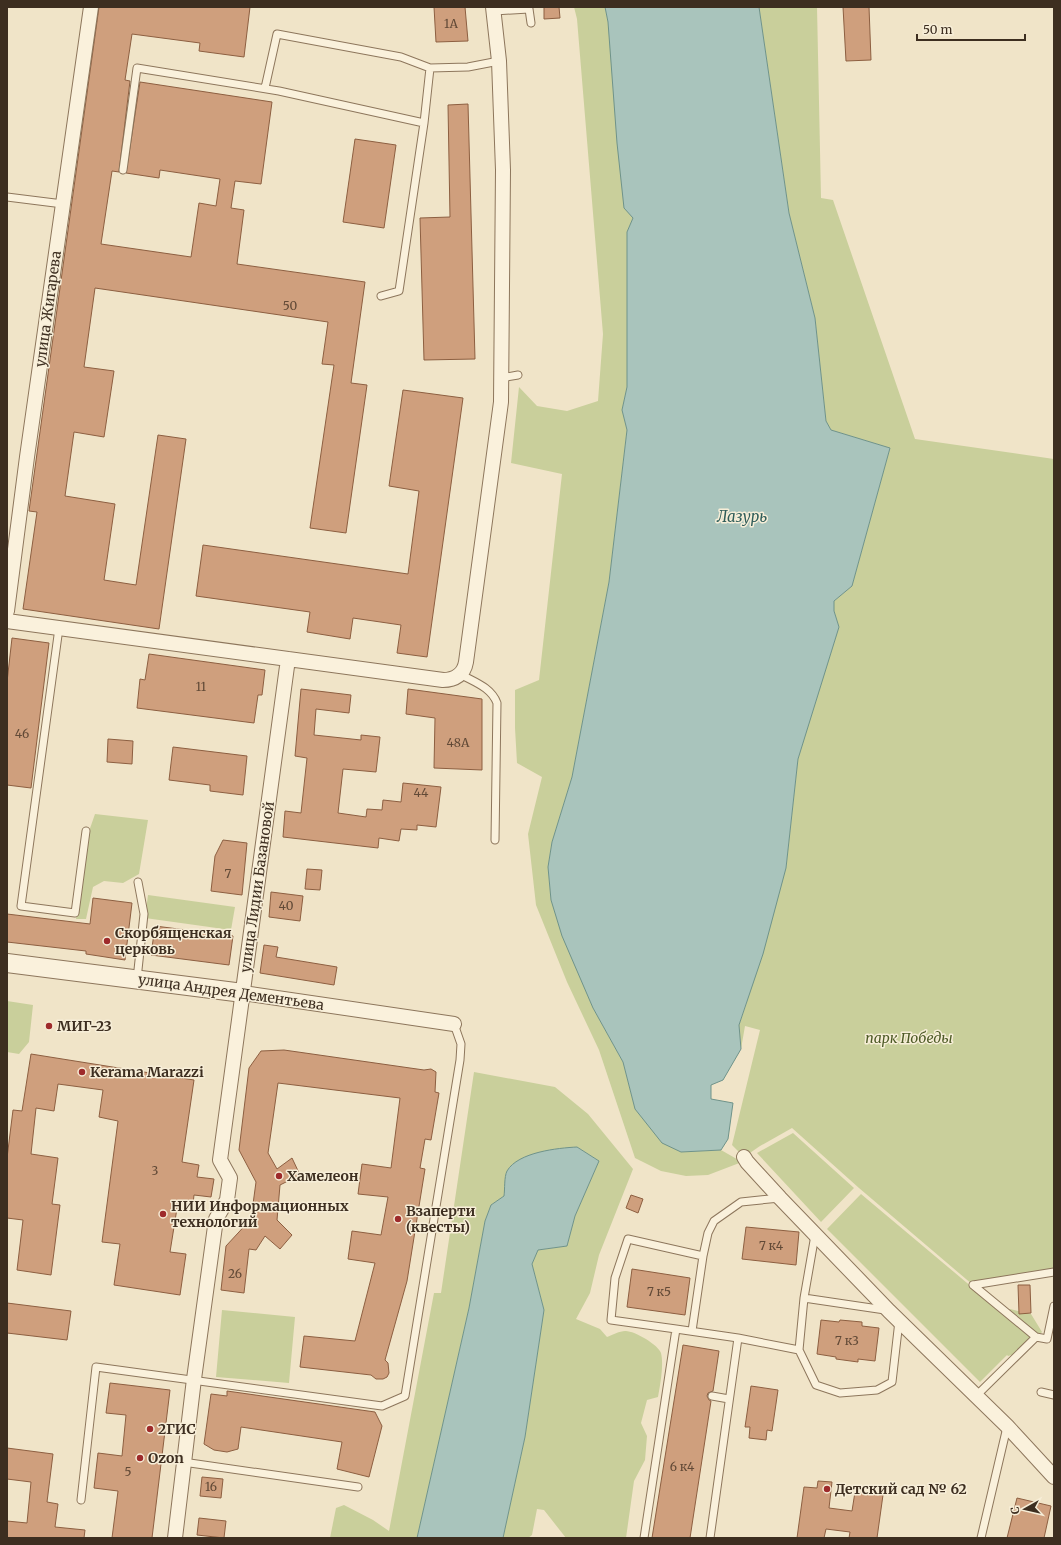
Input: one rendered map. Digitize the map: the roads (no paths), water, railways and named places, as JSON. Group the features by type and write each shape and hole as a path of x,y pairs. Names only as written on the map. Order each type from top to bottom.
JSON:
{"street":[{"name":"улица Жигарева","path":"7,611 9,583 91,7"},
{"path":"7,621 443,680 451,680 460,674 465,666 467,654 500,402 503,170 499,61 494,9"},
{"name":"улица Лидии Базановой","path":"175,1538 183,1462 216,1219 227,1200 230,1178 220,1160 288,659"},
{"name":"улица Андрея Дементьева","path":"7,963 243,993 454,1024"},
{"path":"744,1157 780,1198 894,1315 1007,1426 1054,1477"}],"lane":[{"path":"494,9 529,9 531,23"},
{"path":"265,88 277,34 401,57 430,68 468,67 499,61"},
{"path":"123,170 137,68 265,88 424,123"},
{"path":"381,296 399,291 424,123 430,68"},
{"path":"7,197 62,204"},
{"path":"501,378 518,375"},
{"path":"59,628 21,906 74,913 86,830"},
{"path":"460,674 488,690 494,695 497,703 495,840"},
{"path":"137,980 144,914 138,882"},
{"path":"81,1500 96,1367 194,1379 382,1406 404,1396 460,1060 461,1044 454,1024"},
{"path":"692,1331 703,1256 708,1233 714,1221 741,1202 780,1198"},
{"path":"804,1298 894,1315 892,1382 877,1390 840,1393 816,1385 799,1350 804,1298 816,1235"},
{"path":"703,1256 628,1238 615,1278 611,1320 738,1338 799,1350"},
{"path":"1054,1272 973,1284 1036,1337 1050,1340 1054,1306"},
{"path":"644,1538 676,1330"},
{"path":"976,1396 1036,1337"},
{"path":"710,1538 738,1338"},
{"path":"667,1389 675,1391"},
{"path":"1041,1392 1054,1395"},
{"path":"712,1396 729,1399"},
{"path":"981,1538 1007,1426"},
{"path":"183,1462 358,1487"}],"water":[{"name":"Лазурь","path":"605,7 759,7 789,213 815,318 826,421 831,430 890,448 852,586 834,601 834,611 839,627 798,759 786,868 763,954 739,1025 741,1049 723,1080 711,1085 711,1099 733,1103 728,1139 721,1150 681,1152 662,1143 635,1109 623,1062 593,1008 562,936 551,900 548,867 552,842 572,777 609,582 627,430 622,410 627,387 627,232 633,218 624,208 617,143 608,22"},
{"path":"577,1147 599,1161 575,1216 567,1246 538,1250 532,1264 544,1310 525,1437 503,1538 417,1538 469,1308 485,1221 491,1205 504,1196 507,1171 520,1159 539,1152 560,1148"}],"place":[{"name":"Скорбященская церковь","path":"107,941"},
{"name":"МИГ-23","path":"49,1026"},
{"name":"Kerama Marazzi","path":"82,1072"},
{"name":"Хамелеон","path":"279,1176"},
{"name":"НИИ Информационных технологий","path":"163,1214"},
{"name":"Взаперти (квесты)","path":"398,1219"},
{"name":"2ГИС","path":"150,1429"},
{"name":"Ozon","path":"140,1458"},
{"name":"Детский сад № 62","path":"827,1489"}],"park label":[{"name":"парк Победы","path":"909,1038"}]}
